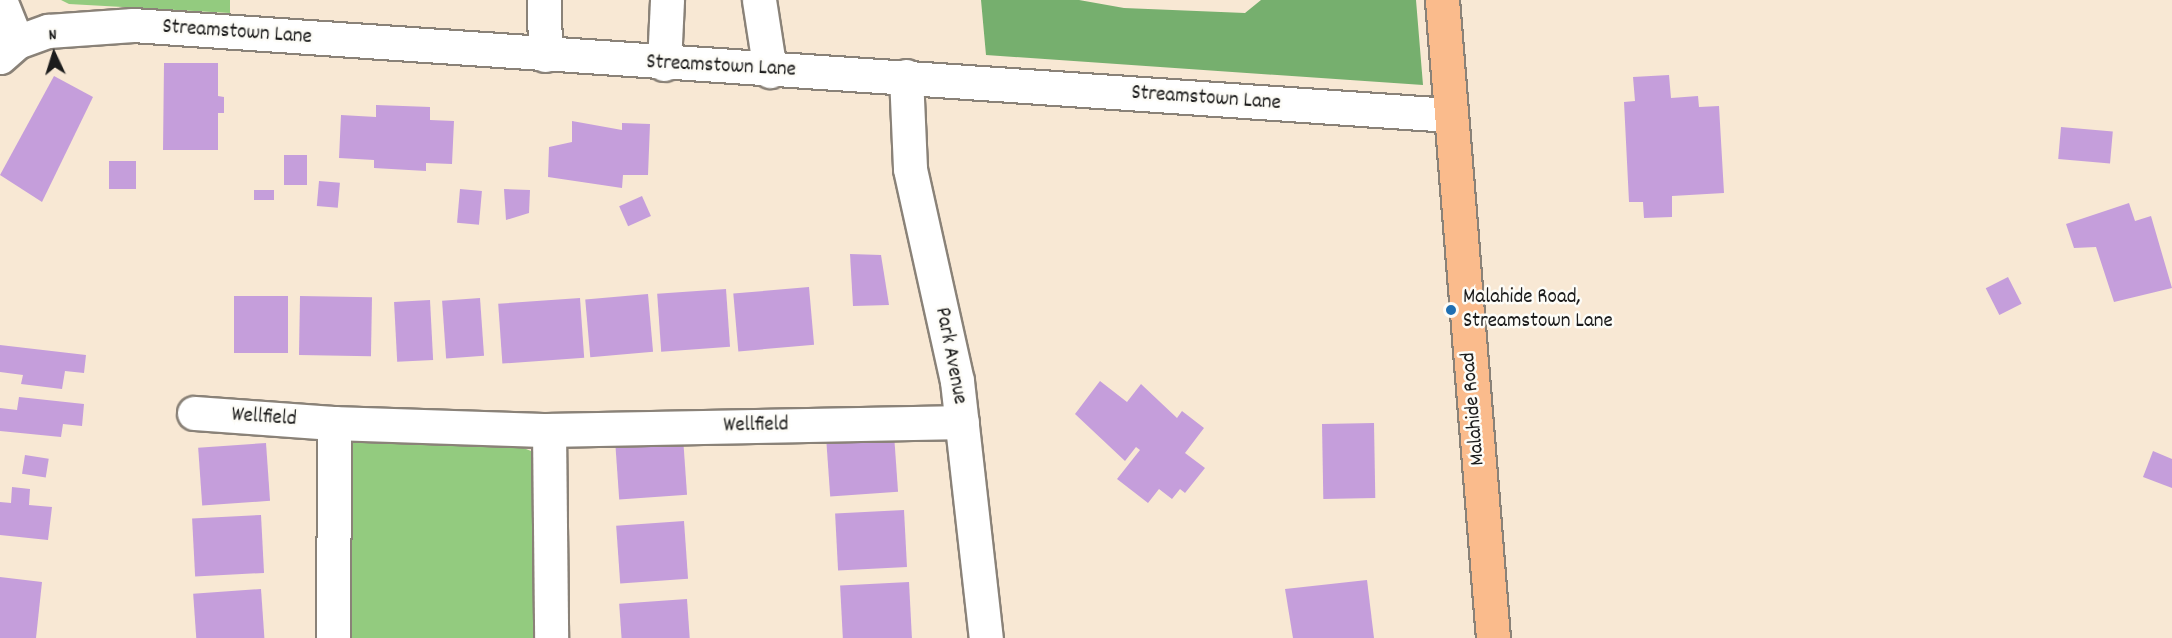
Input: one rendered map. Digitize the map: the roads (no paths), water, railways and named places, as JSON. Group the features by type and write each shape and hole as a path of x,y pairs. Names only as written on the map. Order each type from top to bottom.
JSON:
{"main road":[{"name":"Malahide Road","path":"1442,0 1492,638"}],"street":[{"path":"0,0 9,50"},
{"path":"544,0 544,55"},
{"path":"664,64 667,0"},
{"path":"759,0 770,71"},
{"name":"Streamstown Lane","path":"9,50 48,31 133,25 664,64 906,76 1451,115"},
{"name":"Park Avenue","path":"906,76 910,169 962,422 986,638"},
{"name":"Wellfield","path":"194,413 334,423 549,430 962,422"},
{"path":"333,638 334,423"},
{"path":"549,430 551,638"}],"place":[{"name":"Malahide Road, Streamstown Lane","path":"1451,310"}]}
